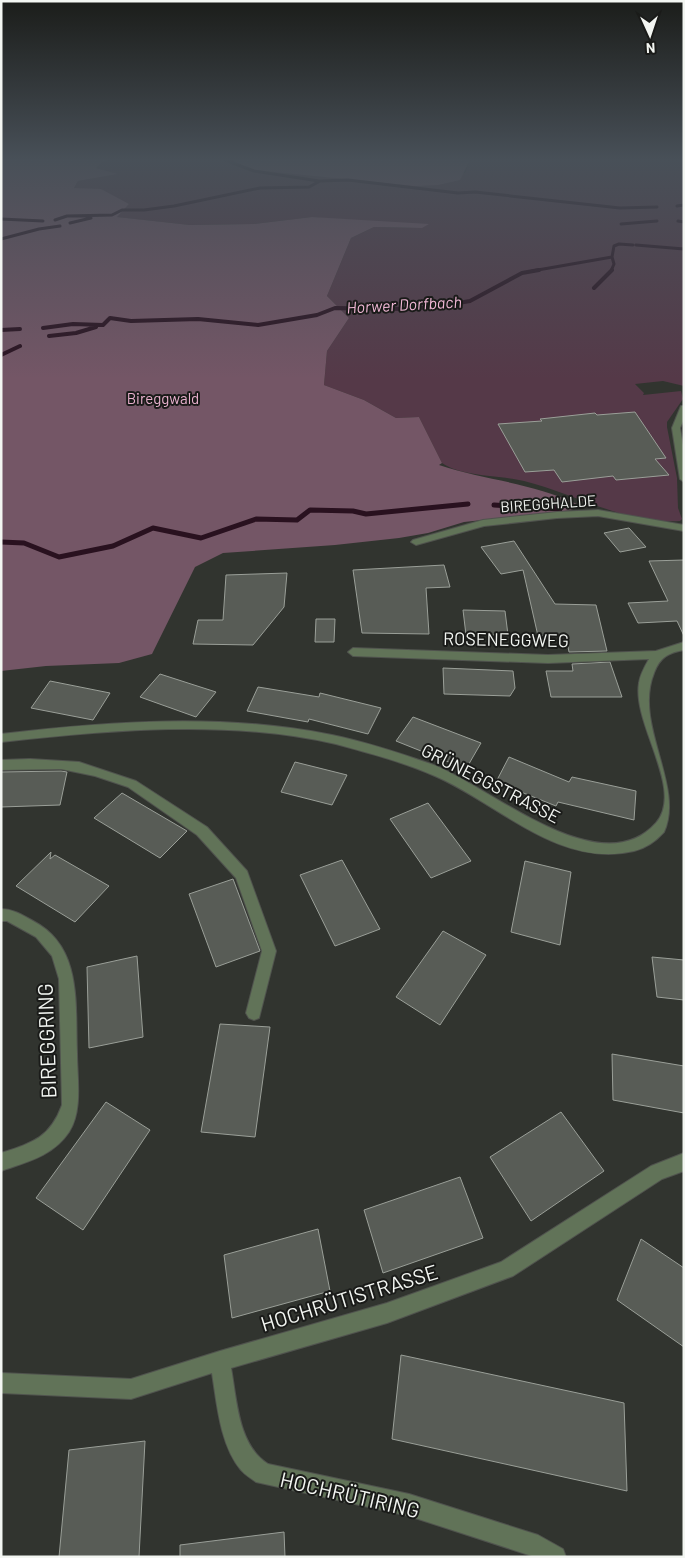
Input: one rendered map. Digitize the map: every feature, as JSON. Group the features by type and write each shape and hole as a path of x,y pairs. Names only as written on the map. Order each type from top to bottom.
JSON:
{"street":[{"path":"684,408 676,428 684,479"},
{"name":"BIREGGHALDE","path":"416,542 483,523 557,515 598,513 684,528"},
{"path":"658,655 684,646"},
{"name":"ROSENEGGWEG","path":"353,652 548,659 658,655"},
{"name":"GRÜNEGGSTRASSE","path":"1,738 117,726 197,724 283,730 327,738 393,754 441,772 550,834 584,846 611,849 634,846 650,838 664,824 671,805 670,784 644,702 645,674 658,655"},
{"path":"1,766 19,763 78,766 132,784 202,832 242,876 269,951 254,1013"},
{"name":"BIREGGRING","path":"1,915 9,916 41,932 58,952 67,979 70,1105 63,1126 40,1149 1,1162"},
{"name":"HOCHRÜTISTRASSE","path":"1,1383 131,1389 220,1361 370,1319 506,1269 657,1172 684,1162"},
{"name":"HOCHRÜTIRING","path":"220,1361 232,1422 240,1450 249,1463 264,1474 409,1505 538,1546 554,1557"}],"shaded area":[{"path":"362,233 684,233 684,386 663,381 635,384 644,393 643,395 681,391 683,399 667,422 667,427 677,478 678,508 682,519 680,521 659,521 639,518 524,481 450,468 442,463 419,417 396,418 364,400 324,385 327,351 349,318 327,296 351,238"}],"green space":[{"name":"Bireggwald","path":"1,233 362,233 351,238 327,296 349,318 327,351 324,385 364,400 396,418 419,417 442,463 439,465 526,486 577,504 563,503 564,506 573,510 464,522 428,533 399,538 335,545 223,553 195,567 152,654 119,663 46,666 1,671"}],"building":[{"path":"635,412 666,458 655,459 669,475 616,480 613,476 562,482 554,470 525,472 498,424 542,421 540,419 595,413 597,415"},
{"path":"629,528 646,547 620,552 604,533"},
{"path":"514,541 555,604 596,605 607,651 569,652 566,636 538,636 523,570 501,574 481,547"},
{"path":"684,560 684,636 677,621 638,623 628,603 668,601 649,561"},
{"path":"444,565 450,587 426,588 429,634 362,633 353,570"},
{"path":"287,573 284,607 253,645 193,644 198,620 223,620 226,575"},
{"path":"463,610 505,611 508,635 466,635"},
{"path":"316,619 335,619 334,642 315,642"},
{"path":"610,662 622,697 551,697 546,671 573,671 572,664"},
{"path":"443,668 513,671 515,688 510,696 444,694"},
{"path":"160,674 216,692 196,717 140,697"},
{"path":"50,681 110,693 93,720 31,708"},
{"path":"258,687 319,697 320,693 381,708 368,734 309,719 308,722 247,711"},
{"path":"413,717 481,743 466,769 396,741"},
{"path":"509,757 569,782 572,777 636,791 634,820 558,802 556,806 496,782"},
{"path":"295,762 347,775 332,805 281,792"},
{"path":"1,772 67,772 60,805 1,807"},
{"path":"122,793 187,831 160,858 94,818"},
{"path":"428,803 471,861 431,878 390,819"},
{"path":"51,852 50,859 55,855 109,886 75,922 16,886"},
{"path":"342,860 380,929 335,946 300,875"},
{"path":"525,861 571,872 560,945 511,932"},
{"path":"233,879 260,951 216,967 189,894"},
{"path":"443,931 486,955 440,1025 396,997"},
{"path":"137,956 143,1037 89,1048 87,967"},
{"path":"652,957 684,960 684,1000 657,997"},
{"path":"220,1024 270,1027 255,1137 201,1132"},
{"path":"612,1054 684,1066 684,1113 613,1100"},
{"path":"106,1102 150,1130 83,1230 36,1198"},
{"path":"561,1112 604,1171 531,1221 490,1157"},
{"path":"460,1177 483,1238 383,1273 364,1210"},
{"path":"318,1229 330,1291 232,1318 224,1255"},
{"path":"641,1239 684,1268 684,1347 617,1300"},
{"path":"401,1355 624,1403 627,1491 392,1439"},
{"path":"145,1441 139,1557 59,1557 69,1450"},
{"path":"284,1532 285,1557 180,1557 180,1545"}],"waterway":[{"path":"1,239 25,233"},
{"name":"Horwer Dorfbach","path":"612,257 614,246 619,244 633,245"},
{"name":"Horwer Dorfbach","path":"636,245 684,249"},
{"name":"Horwer Dorfbach","path":"532,271 612,257"},
{"path":"611,271 614,264 612,257"},
{"name":"Horwer Dorfbach","path":"43,328 73,324 103,325 110,318 131,321 198,319 258,325 317,315 335,308 408,309 441,306 470,301 522,273 539,270"},
{"path":"594,288 611,271"},
{"path":"49,336 76,333 96,327"},
{"path":"1,330 20,329"},
{"path":"1,355 20,346"},
{"path":"1,542 24,543 59,557 113,546 153,528 201,538 256,519 297,520 310,510 353,511 366,514 468,504"},
{"path":"494,505 560,509"}]}
